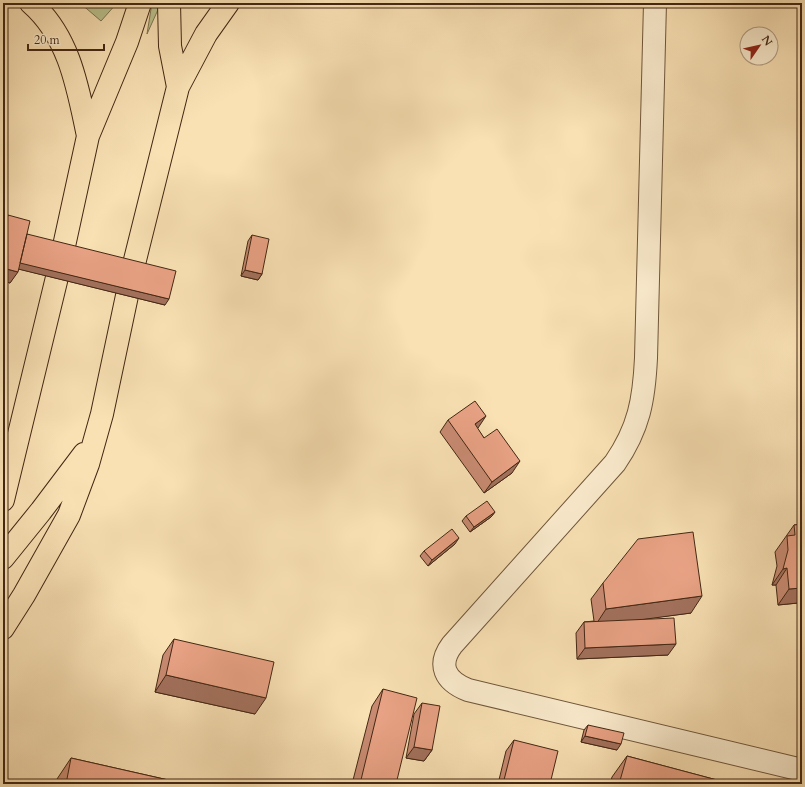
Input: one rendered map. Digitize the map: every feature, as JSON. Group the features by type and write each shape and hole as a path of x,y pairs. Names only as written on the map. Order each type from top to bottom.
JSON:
{"highway":[{"path":"31,3 45,17 65,49 76,83 88,136"},
{"path":"3,500 59,269 88,136 124,49 140,3"},
{"path":"169,3 170,46 178,87"},
{"path":"3,628 35,577 69,514 96,439 132,272 178,87 206,34 228,3"},
{"path":"3,459 24,415"},
{"path":"3,558 96,439"}],"street":[{"path":"655,3 646,358 643,400 638,420 631,438 612,467 452,645 444,658 443,664 445,670 454,683 468,690 802,770"}],"green space":[{"path":"80,3 117,3 101,21"},
{"path":"152,3 161,3 147,34"}],"building":[{"path":"8,215 30,221 18,272 3,268 3,237"},
{"path":"27,234 176,271 169,299 20,263"},
{"path":"252,235 269,239 262,274 245,270"},
{"path":"3,304 7,305 3,320"},
{"path":"475,401 486,416 475,424 484,438 497,429 520,461 492,482 448,420"},
{"path":"487,501 495,512 474,527 466,516"},
{"path":"802,524 802,588 789,589 787,568 783,569 788,550 787,536 795,535 794,525"},
{"path":"452,529 459,538 432,560 424,551"},
{"path":"693,532 702,596 606,609 603,583 638,539"},
{"path":"674,618 676,644 585,648 584,622"},
{"path":"174,639 274,662 266,698 166,675"},
{"path":"383,689 417,698 396,784 360,784"},
{"path":"422,703 440,706 432,750 414,747"},
{"path":"588,725 624,733 621,744 585,736"},
{"path":"514,740 558,751 550,784 503,784"},
{"path":"627,756 732,784 619,784"},
{"path":"71,758 186,784 66,784"}]}
